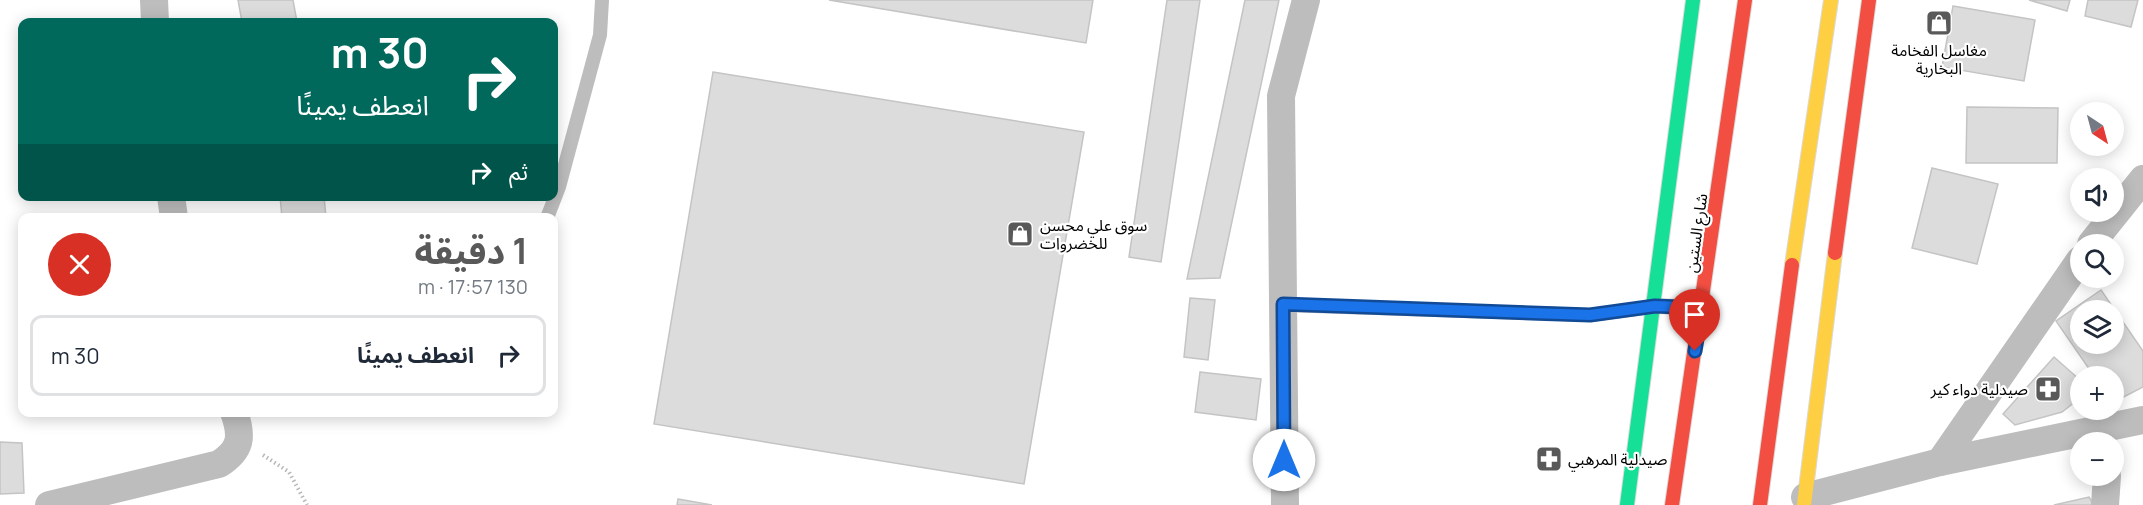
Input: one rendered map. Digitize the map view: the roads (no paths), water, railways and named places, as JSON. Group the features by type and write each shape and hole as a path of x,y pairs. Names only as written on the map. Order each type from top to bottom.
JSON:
{"main road":[{"path":"1627,505 1655,306 1693,0"},
{"name":"شارع الستين","path":"1672,505 1745,0"},
{"path":"1760,505 1807,147 1831,0"},
{"path":"1804,501 1853,106 1869,0"},
{"path":"1655,306 1702,308"}],"street":[{"path":"154,0 155,18"},
{"path":"1285,505 1281,96 1306,0"},
{"path":"2099,234 2143,179"},
{"path":"1940,462 2070,274"},
{"path":"49,505 219,464 233,455 238,443 240,433 235,417"},
{"path":"2117,432 2143,420"},
{"path":"1804,501 1940,462 2070,442"},
{"path":"2105,505 2106,486"}],"lane":[{"path":"558,190 600,34 602,0"},
{"path":"1283,304 1590,315 1655,306"}],"place":[{"name":"مغاسل الفخامة البخارية","path":"1939,23"},
{"name":"سوق علي محسن للخضروات","path":"1020,234"},
{"name":"صيدلية دواء كير","path":"2048,389"},
{"name":"صيدلية المرهبي","path":"1549,459"}]}
